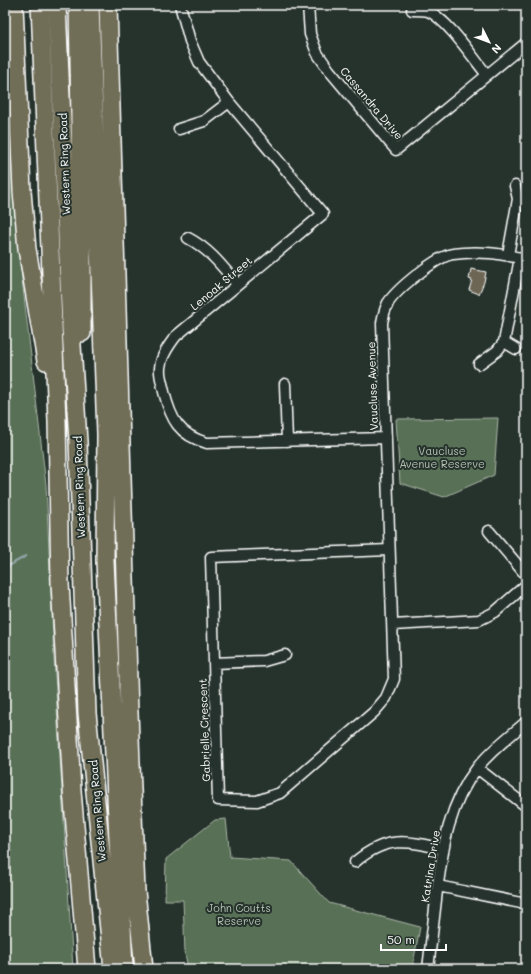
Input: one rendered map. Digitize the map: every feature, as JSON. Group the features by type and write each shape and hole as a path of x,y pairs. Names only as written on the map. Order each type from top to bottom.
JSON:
{"highway":[{"path":"14,5 22,190 27,249 57,421"},
{"name":"Western Ring Road","path":"40,5 57,421 60,583 72,790 87,969"},
{"name":"Western Ring Road","path":"57,5 70,321 78,441 87,713 113,969"},
{"path":"78,5 82,235 81,390 78,441"},
{"path":"90,5 106,434 105,561 124,969"},
{"path":"108,5 129,712 136,891 144,969"},
{"path":"106,434 117,540 129,712"}],"street":[{"name":"Lenoak Street","path":"180,5 190,41 199,62 229,102 323,214 237,284 176,336 170,344 164,354 160,367 167,403 172,416 182,431 193,439 223,444 386,438"},
{"name":"Cassandra Drive","path":"308,5 309,30 317,53 328,70 396,150 526,43"},
{"path":"412,10 427,11 449,28 487,75"},
{"path":"179,128 204,121 229,102"},
{"path":"508,255 518,199 515,186"},
{"path":"188,238 202,245 210,252 237,284"},
{"name":"Vaucluse Avenue","path":"393,625 389,550 382,323 388,304 400,290 423,270 451,254 479,251 523,258"},
{"path":"479,364 497,351 504,342 523,258"},
{"path":"504,342 516,349"},
{"path":"285,384 287,441"},
{"path":"489,531 526,575"},
{"name":"Gabrielle Crescent","path":"389,550 211,557 218,800 257,801 280,793 374,712 386,698 394,679 393,625"},
{"path":"393,625 479,620 495,612 526,585"},
{"path":"214,663 264,661 285,654"},
{"name":"Katrina Drive","path":"428,969 442,849 449,821 457,800 477,768 494,748 526,722"},
{"path":"477,768 526,806"},
{"path":"355,862 378,846 397,842 418,843 442,849"},
{"path":"438,886 526,904"}],"green space":[{"path":"5,36 20,262 46,485 54,659 73,969 5,969"},
{"name":"Vaucluse Avenue Reserve","path":"498,418 494,475 444,497 400,483 396,419"},
{"name":"John Coutts Reserve","path":"226,819 230,857 291,861 329,903 420,927 412,969 188,969 185,953 183,900 165,900 166,859 215,820"}],"building":[{"path":"471,269 486,272 479,294 469,290 472,280 469,279"}],"waterway":[{"path":"5,568 26,556"}]}
